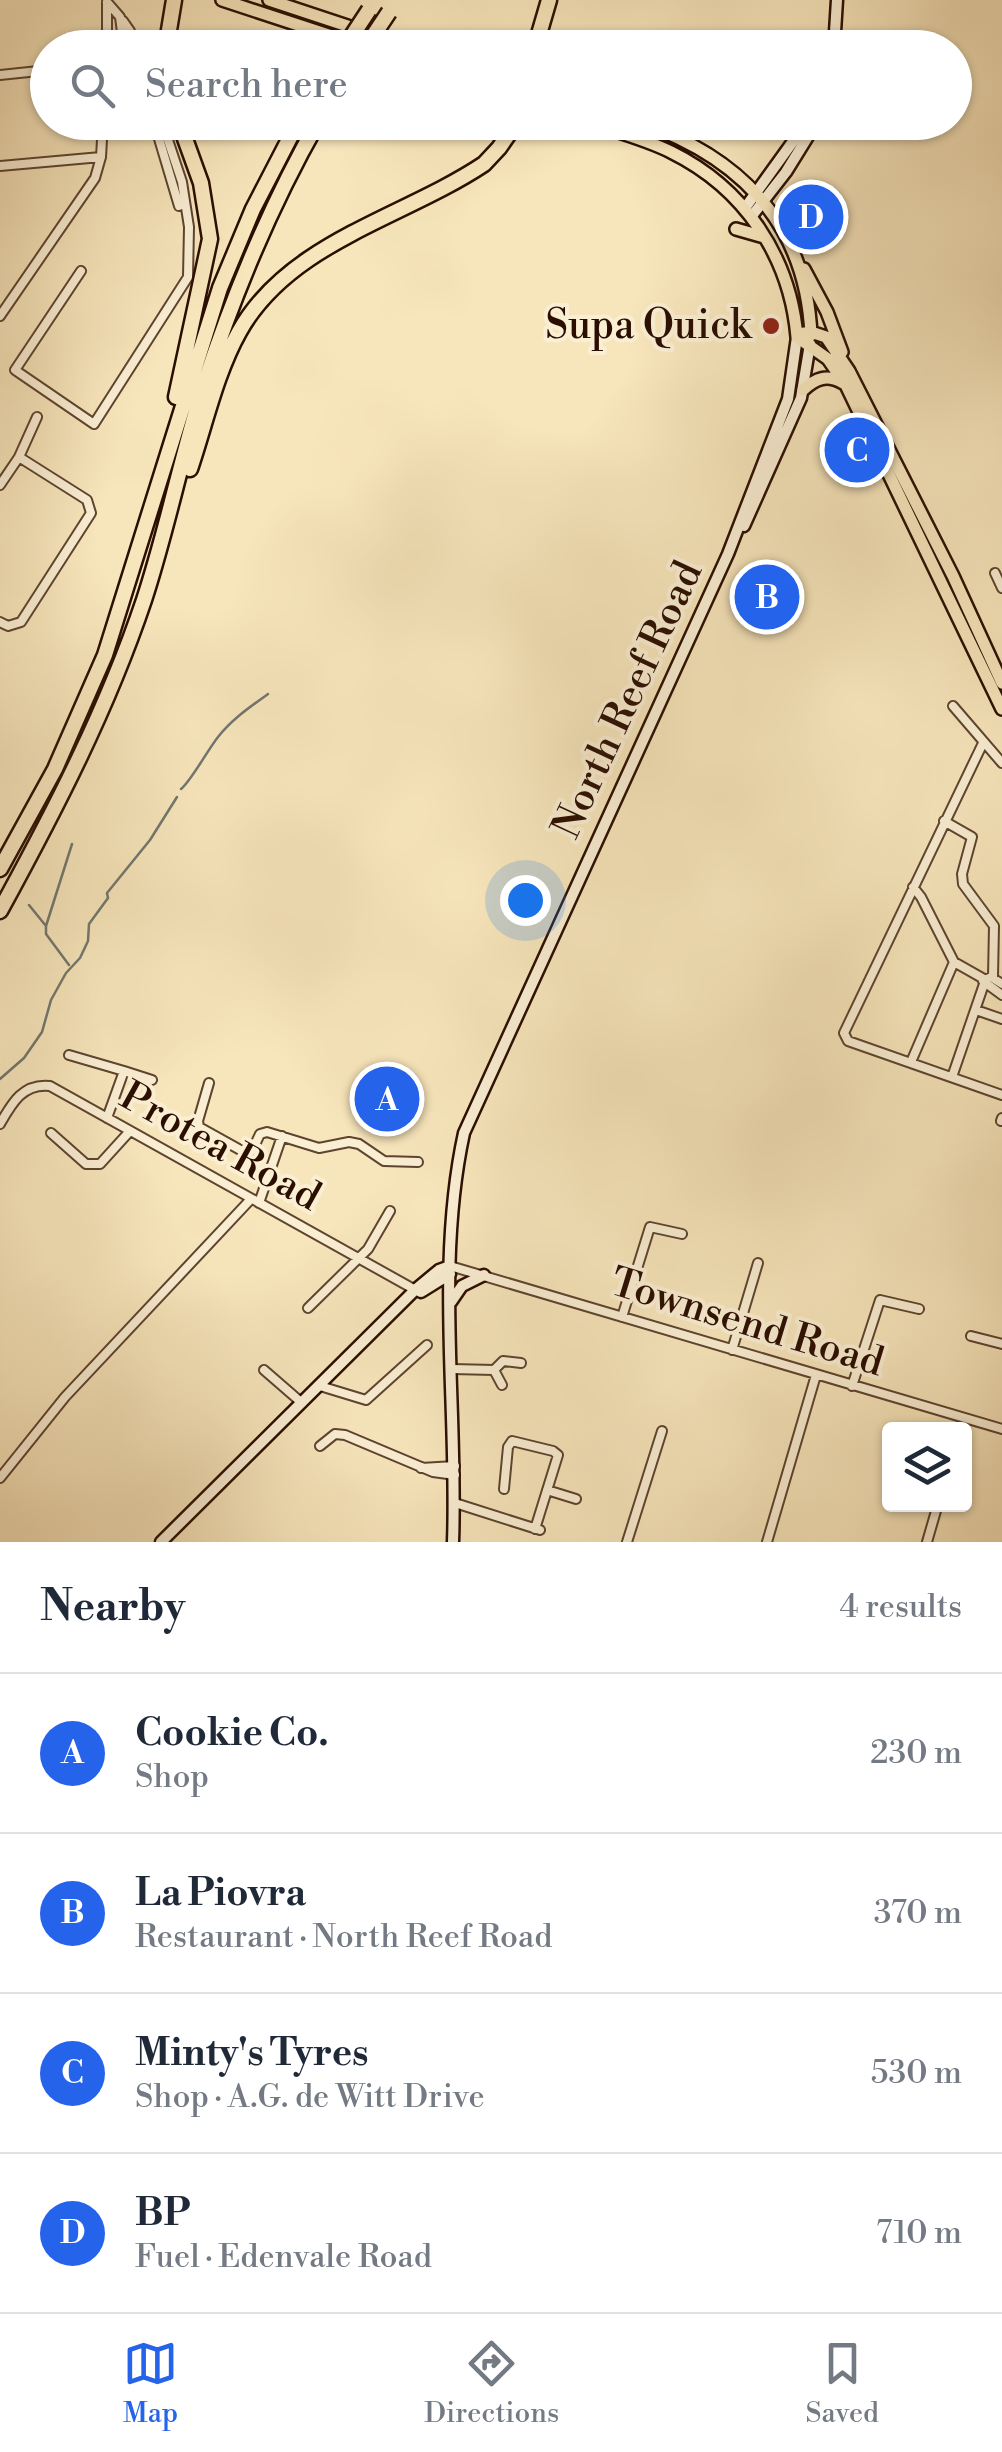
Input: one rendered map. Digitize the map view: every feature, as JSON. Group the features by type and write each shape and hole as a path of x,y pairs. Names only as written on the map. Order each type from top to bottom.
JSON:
{"highway":[{"path":"169,30 174,0"},
{"path":"540,30 549,0"},
{"path":"356,30 372,5"},
{"path":"378,30 394,6"},
{"path":"149,520 210,240 200,183 186,140"},
{"path":"0,869 81,714 122,608 220,288 289,140"},
{"path":"158,554 202,390 232,304 268,220 309,140"},
{"path":"484,164 497,140"},
{"path":"0,911 99,722 225,365 256,306 275,285 312,257 484,164 505,140"}],"main road":[{"path":"222,0 312,30"},
{"path":"270,0 360,30"},
{"path":"835,30 837,0"},
{"path":"641,140 689,162 748,212 768,238 778,260 804,337"},
{"path":"684,140 701,147 759,197 785,234 827,312 848,378"},
{"path":"759,197 795,140"},
{"path":"748,212 803,140"},
{"path":"736,229 768,238"},
{"path":"785,234 808,302 804,337"},
{"path":"804,337 826,338 848,378 999,687 1002,709"},
{"name":"North Reef Road","path":"728,553 758,498 803,390 804,337"},
{"name":"North Reef Road","path":"453,1542 450,1270 455,1180 464,1134 728,553 788,399 804,337"},
{"path":"803,390 812,381 848,378"},
{"path":"418,1291 451,1238"},
{"path":"425,1280 450,1270"},
{"path":"161,1542 418,1291 450,1270"},
{"path":"451,1303 462,1286 479,1274"}],"street":[{"path":"106,1 129,30"},
{"path":"106,1 107,30"},
{"path":"120,18 122,30"},
{"path":"0,75 30,72"},
{"path":"0,316 91,184 102,140"},
{"path":"159,140 179,206"},
{"path":"82,270 15,370 94,424 188,277 189,227 182,182 168,140"},
{"path":"0,166 101,156"},
{"path":"0,485 19,457 37,417"},
{"path":"0,622 13,626 21,622 92,513 87,500 19,457"},
{"path":"995,573 1002,588"},
{"path":"953,706 1002,763"},
{"path":"984,742 844,1033 848,1041 1002,1095"},
{"path":"944,822 972,838 962,879 969,896 994,926 997,984 976,1010 952,1077"},
{"path":"913,887 954,962 997,984"},
{"path":"911,1062 954,962"},
{"path":"976,1010 1002,1018"},
{"path":"70,1055 152,1080"},
{"path":"107,1118 124,1071"},
{"path":"210,1083 198,1121 202,1130 248,1152 263,1132 319,1148 349,1142 359,1144 384,1162 418,1162"},
{"name":"Protea Road","path":"0,1124 21,1094 42,1085 50,1086 418,1291"},
{"path":"50,1133 86,1164 94,1166 130,1131"},
{"path":"0,1478 65,1397 255,1201 282,1136"},
{"path":"308,1308 360,1258 390,1211"},
{"path":"622,1317 650,1227 682,1234"},
{"path":"732,1350 758,1263"},
{"name":"Townsend Road","path":"450,1270 479,1274 1002,1430"},
{"path":"852,1386 880,1300 920,1309"},
{"path":"971,1336 1002,1344"},
{"path":"320,1386 366,1400 426,1346"},
{"path":"452,1369 494,1370 503,1361 521,1363"},
{"path":"264,1370 302,1403"},
{"path":"494,1370 502,1385"},
{"path":"766,1542 816,1375"},
{"path":"963,1422 964,1418"},
{"path":"627,1542 662,1431"},
{"path":"320,1446 334,1434 345,1435 421,1468 455,1470"},
{"path":"455,1503 537,1530 558,1455 515,1440 508,1447 504,1489"},
{"path":"547,1490 576,1499"},
{"path":"927,1542 936,1512"}],"waterway":[{"path":"181,789 223,731 268,694"},
{"path":"0,1079 24,1058 42,1032 51,1000 88,941 89,924 177,797"},
{"path":"69,965 46,934 46,926 72,844"},
{"path":"29,905 46,926"}],"place":[{"name":"BP","path":"811,217"},
{"name":"Supa Quick","path":"771,326"},
{"name":"Minty's Tyres","path":"857,450"},
{"name":"La Piovra","path":"767,597"},
{"name":"Cookie Co.","path":"387,1099"}]}
